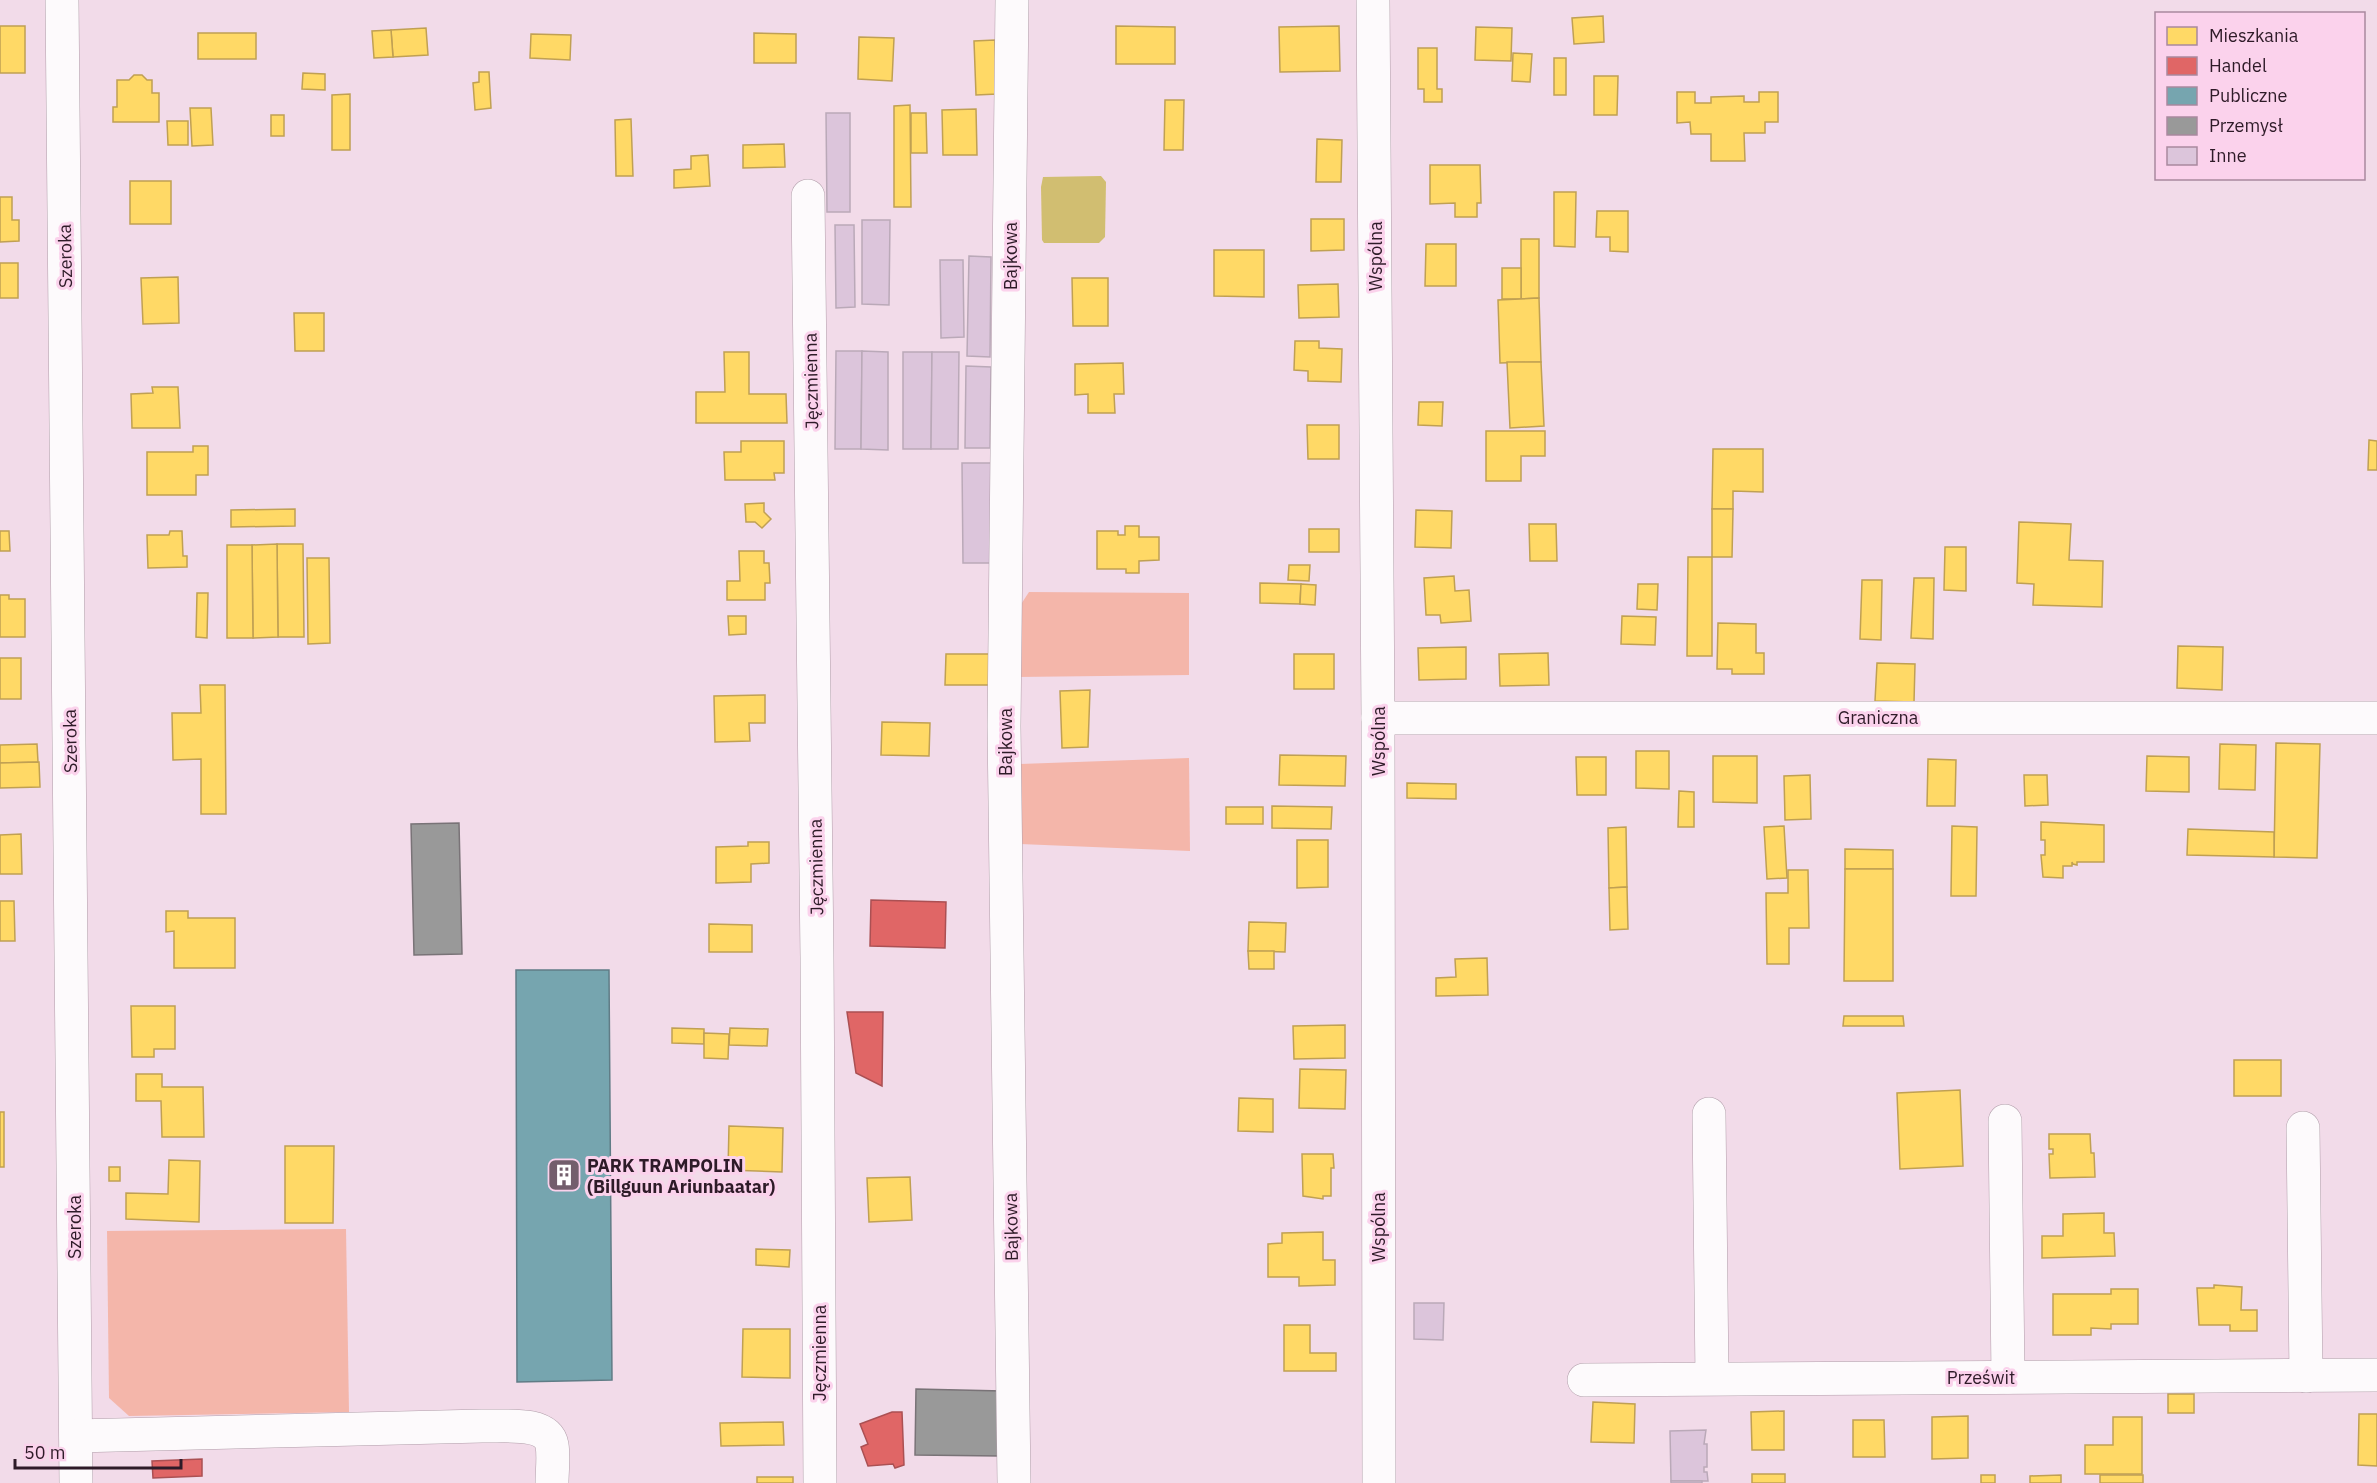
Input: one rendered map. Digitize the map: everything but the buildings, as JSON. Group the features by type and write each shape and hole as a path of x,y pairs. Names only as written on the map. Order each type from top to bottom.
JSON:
{"street":[{"name":"Szeroka","path":"62,0 76,1483"},
{"name":"Bajkowa","path":"1012,0 1004,726 1014,1483"},
{"name":"Wspólna","path":"1373,0 1378,718 1379,1483"},
{"name":"Jęczmienna","path":"808,196 820,1483"},
{"name":"Graniczna","path":"1378,718 2377,718"},
{"path":"1709,1114 1712,1378"},
{"path":"2005,1121 2008,1377"},
{"path":"2303,1128 2306,1376"},
{"name":"Prześwit","path":"1584,1380 2377,1376"},
{"path":"76,1436 482,1426 538,1428 548,1434 552,1445 552,1483"}],"shaded area":[{"path":"1101,176 1106,182 1105,237 1099,243 1044,243 1042,240 1041,187 1043,177"},
{"path":"1029,592 1189,593 1189,675 1017,677 1016,612"},
{"path":"1189,758 1190,851 1020,844 1020,764"},
{"path":"346,1229 349,1412 129,1416 109,1398 107,1231"}],"place":[{"name":"PARK TRAMPOLIN (Billguun Ariunbaatar)","path":"564,1175"}]}
